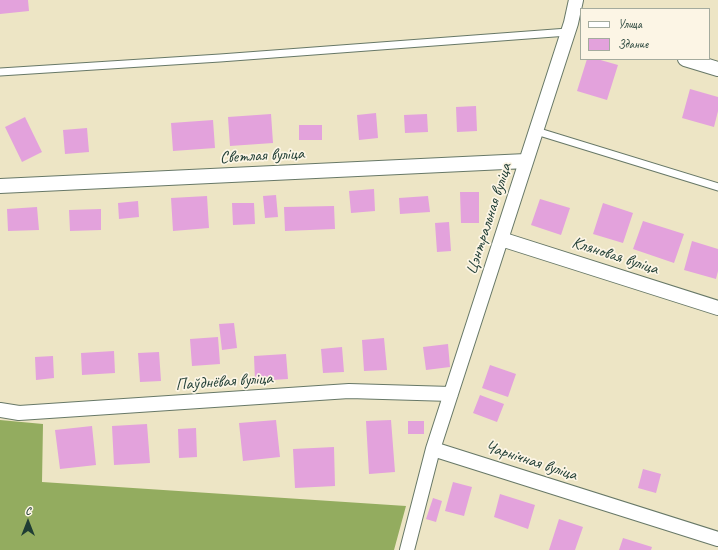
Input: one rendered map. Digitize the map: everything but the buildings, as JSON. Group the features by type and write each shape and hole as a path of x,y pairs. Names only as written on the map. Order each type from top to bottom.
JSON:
{"street":[{"name":"Цэнтральная вуліца","path":"433,449 526,161 573,27 576,0"},
{"path":"688,60 718,70"},
{"name":"Светлая вуліца","path":"0,186 526,161"},
{"name":"Кляновая вуліца","path":"501,239 718,308"},
{"name":"Паўднёвая вуліца","path":"0,410 19,413 349,391 451,394"},
{"path":"406,550 433,449"},
{"name":"Чарнічная вуліца","path":"433,449 718,539"}],"lane":[{"path":"0,72 220,58 573,27"},
{"path":"536,131 718,187"}],"green space":[{"path":"0,420 43,424 42,482 406,506 394,550 0,550"}]}
